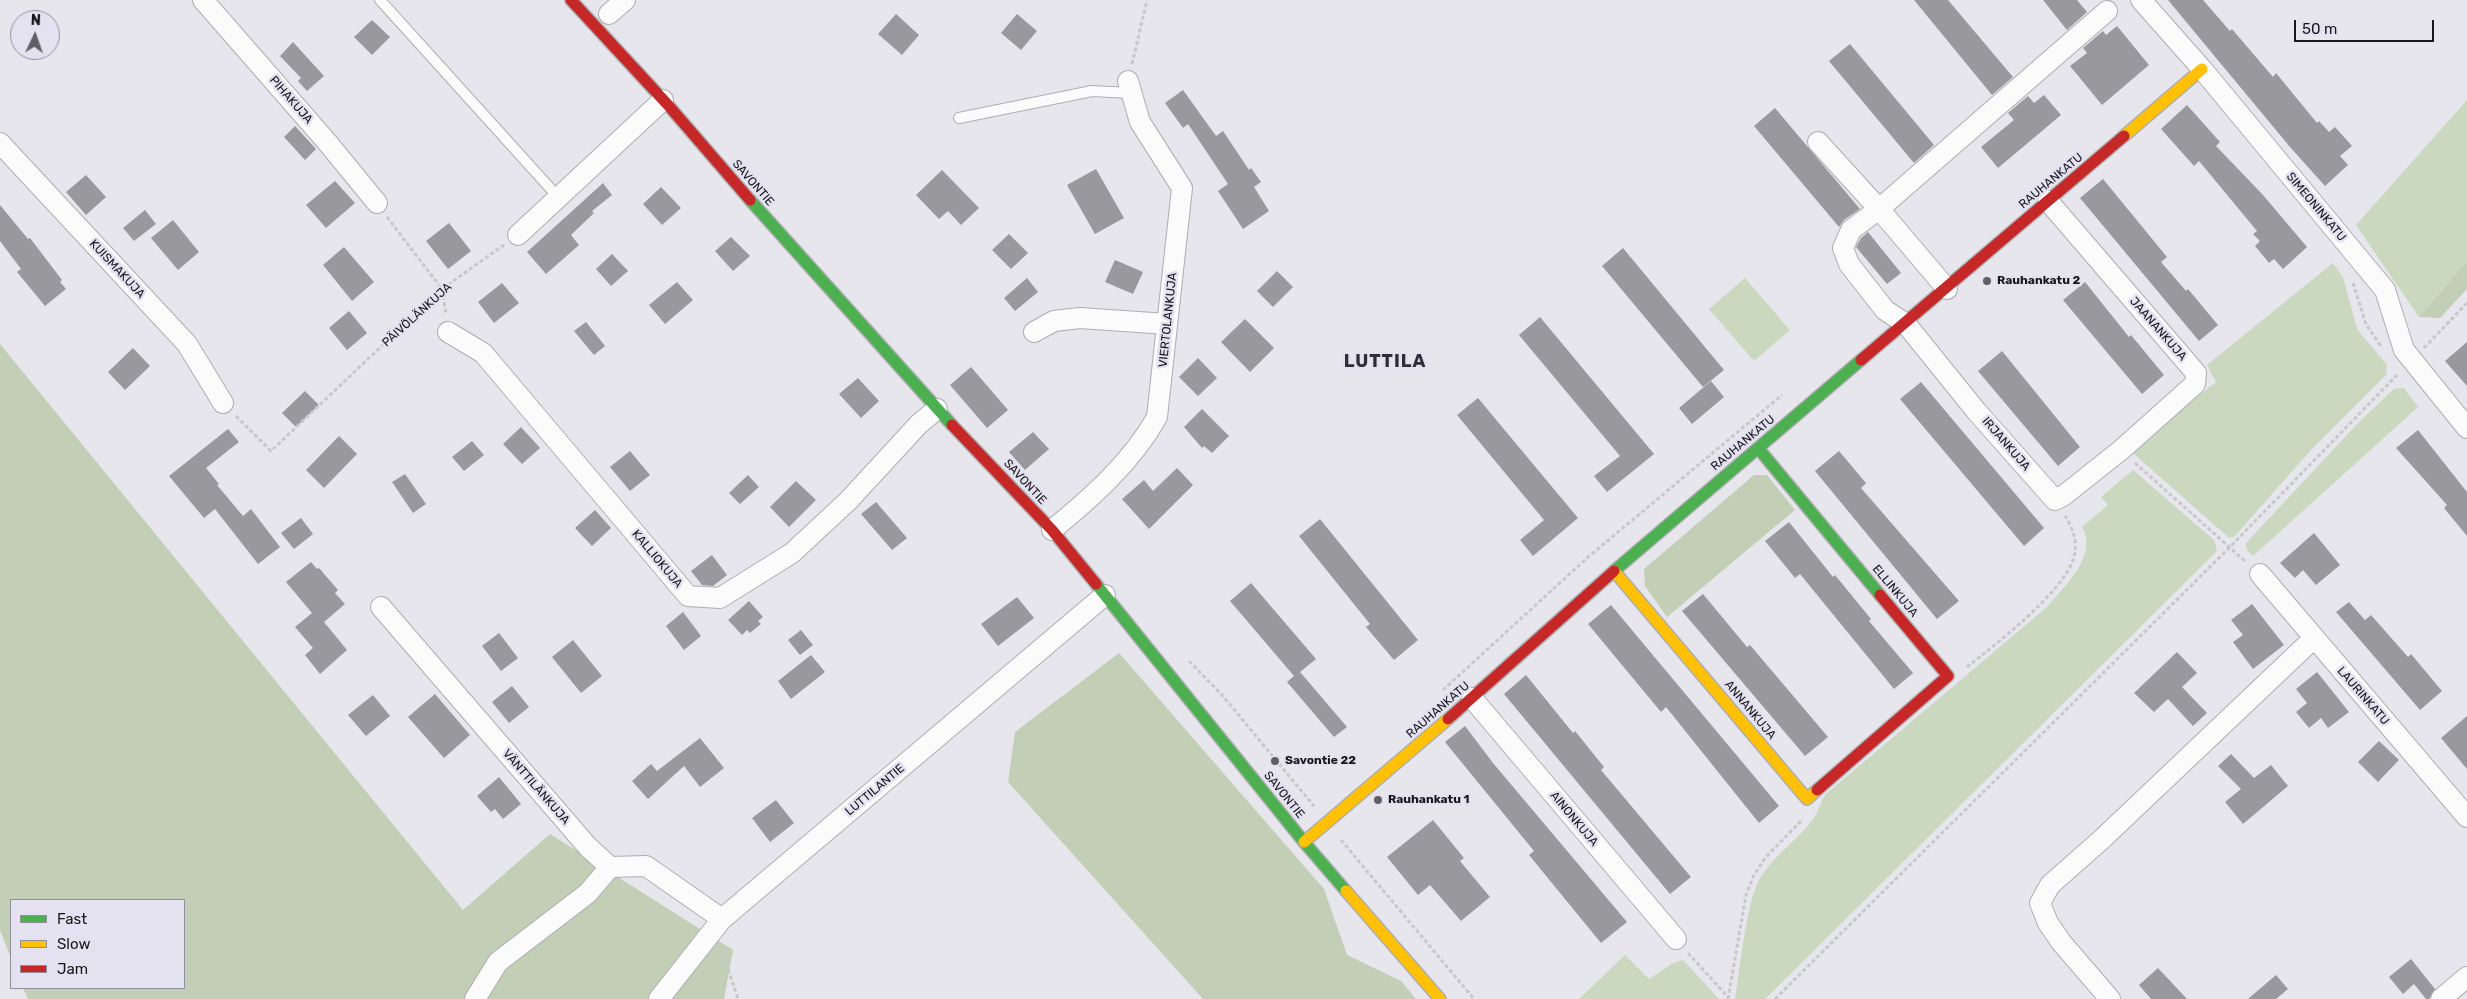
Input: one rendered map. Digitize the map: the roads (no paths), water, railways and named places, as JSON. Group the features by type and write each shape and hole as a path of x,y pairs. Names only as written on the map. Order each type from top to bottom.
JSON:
{"street":[{"name":"PIHAKUJA","path":"203,0 321,135 377,203"},
{"name":"SAVONTIE","path":"572,0 663,100 792,250 937,409 1052,530 1304,842 1440,999"},
{"path":"609,14 625,0"},
{"name":"SIMEONINKATU","path":"2141,0 2202,70 2385,290 2404,350 2467,428"},
{"path":"1879,209 2107,11"},
{"name":"RAUHANKATU","path":"1304,842 1758,448 1906,324 2202,70"},
{"name":"VIERTOLANKUJA","path":"1052,530 1098,490 1150,431 1157,417 1182,188 1140,122 1130,87"},
{"path":"518,235 663,100"},
{"path":"1818,142 1879,209 1947,289"},
{"name":"KUISMAKUJA","path":"0,143 187,344 224,403"},
{"name":"JAANANKUJA","path":"2048,202 2196,373 2196,384 2121,450 2063,496 2055,500"},
{"name":"IRJANKUJA","path":"1879,209 1851,230 1843,248 1850,264 1885,310 1906,324 1977,412 2055,500"},
{"path":"1034,332 1054,321 1080,318 1167,324"},
{"name":"KALLIOKUJA","path":"448,332 482,353 688,596 720,598 792,553 848,501 919,424 937,409"},
{"name":"ELLINKUJA","path":"1758,448 1948,676 1875,740"},
{"name":"ANNANKUJA","path":"1614,572 1807,798 1875,740"},
{"name":"LAURINKATU","path":"2260,574 2313,639 2467,817"},
{"name":"LUTTILANTIE","path":"659,999 718,924 1105,595"},
{"name":"VÄNTTILÄNKUJA","path":"381,606 588,847 610,867"},
{"path":"2110,999 2048,923 2040,904 2050,885 2108,833 2313,639"},
{"name":"AINONKUJA","path":"1472,698 1676,939"},
{"path":"475,999 498,962 588,893 610,867 646,866 718,924"},
{"path":"2441,999 2467,977"}],"lane":[{"path":"380,0 559,198"},
{"path":"959,118 1092,90 1130,87"}],"place":[{"name":"Rauhankatu 2","path":"1987,281"},
{"name":"Savontie 22","path":"1275,761"},
{"name":"Rauhankatu 1","path":"1378,800"}],"district":[{"name":"LUTTILA","path":"1385,362"}]}
